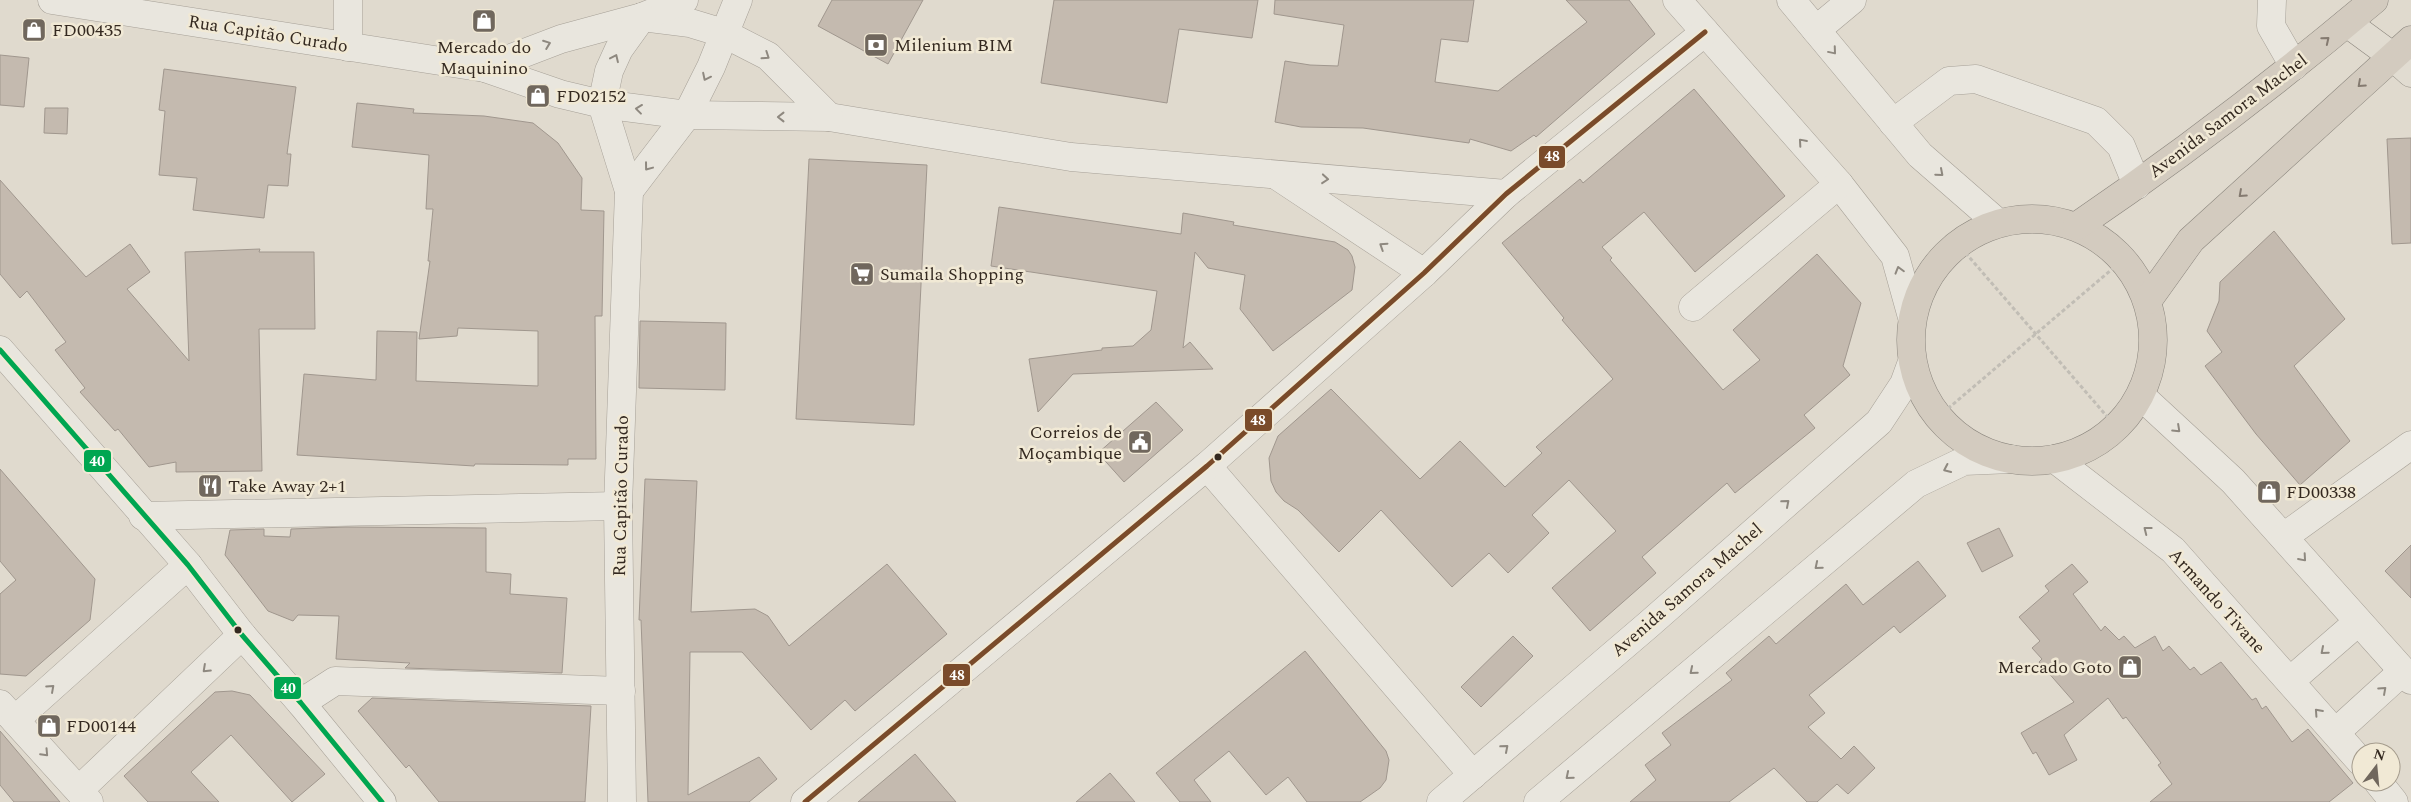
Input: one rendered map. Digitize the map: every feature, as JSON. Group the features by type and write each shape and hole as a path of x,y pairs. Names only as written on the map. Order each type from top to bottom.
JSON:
{"highway":[{"name":"Avenida Samora Machel","path":"2077,226 2172,161 2294,66 2374,0"},
{"path":"2148,300 2191,240 2405,56"},
{"path":"2038,218 2077,226 2124,259 2148,300 2155,348 2142,396 2116,428 2088,448 2055,459 2011,460 1971,444 1938,417 1922,391 1912,362 1910,340 1912,317 1921,289 1936,264 1957,244 1977,231 1998,223 2038,218"}],"main road":[{"path":"2347,23 2405,56"}],"street":[{"name":"Rua Capitão Curado","path":"52,0 485,68 560,94 602,104 687,115 829,117 1071,157 1506,194"},
{"path":"348,0 348,47"},
{"path":"485,68 561,39 642,17 684,0"},
{"path":"629,191 687,115 711,67 723,33 738,0"},
{"path":"1677,0 1839,184 1895,256 1912,317"},
{"path":"1791,0 1920,155 1998,223"},
{"path":"1816,30 1852,0"},
{"path":"2272,0 2271,26 2294,66"},
{"path":"642,17 690,23 723,33 768,56 829,117"},
{"path":"602,104 609,71 619,49 642,17"},
{"path":"805,802 1207,466 1424,273 1506,194 1706,32"},
{"path":"1893,122 1949,81 1976,79 2096,121 2121,146 2137,185"},
{"name":"Rua Capitão Curado","path":"602,104 629,191 618,506 622,802"},
{"path":"1276,175 1424,273"},
{"path":"1693,307 1839,184"},
{"path":"0,350 143,516 188,565 242,635 301,703 382,802"},
{"name":"Avenida Samora Machel","path":"1441,802 1648,625 1879,422 1904,384 1912,362"},
{"path":"2142,396 2233,481 2285,536 2358,622 2407,675 2336,732"},
{"path":"2285,536 2411,446"},
{"name":"Armando Tivane","path":"2055,459 2172,550 2351,750"},
{"path":"1538,802 1916,484 1964,461 2011,460"},
{"path":"1207,466 1473,775"},
{"path":"143,516 618,506"},
{"path":"188,565 8,712 84,796 242,635"},
{"path":"2290,681 2358,622"},
{"path":"301,703 335,681 621,691"},
{"path":"2386,792 2394,802"}],"path":[{"path":"1957,244 2116,428"},
{"path":"1938,417 2124,259"}],"building":[{"name":"Milenium BIM","path":"832,0 923,0 888,64 818,26"},
{"path":"1054,0 1258,0 1252,38 1179,29 1167,103 1041,83"},
{"path":"1275,0 1474,0 1468,42 1441,39 1435,82 1498,91 1587,22 1566,0 1629,0 1655,34 1536,137 1534,135 1511,151 1470,139 1469,143 1363,128 1301,127 1275,122 1285,61 1310,65 1338,66 1344,25 1274,14"},
{"path":"0,55 29,58 24,107 0,105"},
{"path":"164,69 296,87 287,154 291,154 288,186 268,185 264,218 193,210 197,178 159,175 165,111 159,110"},
{"path":"1694,89 1785,196 1695,272 1644,212 1602,247 1612,258 1610,260 1723,390 1760,360 1733,330 1817,254 1861,303 1843,366 1850,375 1804,415 1815,428 1735,493 1727,483 1642,557 1656,573 1590,631 1552,588 1616,531 1569,480 1532,515 1549,533 1508,573 1489,553 1452,587 1381,510 1339,552 1298,510 1284,501 1276,492 1271,481 1269,458 1278,436 1331,389 1420,479 1460,441 1505,487 1542,453 1536,447 1613,379 1562,320 1564,318 1502,243 1580,179 1583,183"},
{"path":"357,103 414,109 413,113 484,116 533,123 558,143 582,178 581,210 604,211 602,316 595,316 596,459 568,459 568,465 475,464 474,466 297,455 304,374 376,380 377,331 417,332 416,381 538,386 538,331 458,328 457,336 419,339 430,261 428,261 433,209 426,209 429,155 352,147"},
{"path":"45,108 68,108 67,134 44,133"},
{"path":"2411,138 2411,243 2392,244 2387,139"},
{"name":"Sumaila Shopping","path":"809,159 927,165 914,425 796,419"},
{"path":"0,180 86,277 130,244 150,272 127,289 189,361 185,252 260,249 259,252 314,252 315,329 259,329 262,471 176,472 176,462 149,467 118,429 115,431 80,392 85,388 55,350 66,342 27,291 20,298 0,274"},
{"path":"999,207 1181,234 1183,213 1234,222 1233,225 1335,242 1348,250 1352,256 1355,267 1352,290 1273,351 1240,309 1245,275 1208,268 1195,252 1183,348 1190,342 1213,369 1073,374 1038,412 1029,359 1102,350 1102,348 1133,346 1151,330 1157,291 991,266"},
{"path":"2274,231 2345,319 2294,366 2350,441 2300,485 2256,434 2205,366 2222,352 2207,331 2219,301 2220,282"},
{"path":"640,321 726,323 725,390 639,388"},
{"name":"Correios de Moçambique","path":"1156,402 1183,430 1124,482 1098,453"},
{"path":"0,469 95,579 90,620 26,676 0,674 0,594 16,580 0,561"},
{"path":"645,479 697,481 691,612 755,609 768,616 789,646 887,564 947,634 855,711 845,700 811,730 742,652 690,652 688,795 759,757 777,779 749,802 648,802 641,620 639,620"},
{"path":"346,527 486,528 486,572 511,574 510,594 567,598 562,673 405,668 410,663 336,659 339,616 298,615 293,621 268,611 225,555 230,530 264,529 264,536 290,537 291,529"},
{"path":"1999,528 2013,556 1982,572 1967,543"},
{"path":"2411,545 2411,598 2385,571"},
{"path":"1918,561 1946,596 1900,633 1894,626 1809,695 1825,713 1808,727 1841,759 1854,746 1875,768 1848,794 1837,784 1817,802 1807,802 1774,768 1729,802 1630,802 1656,780 1645,765 1671,745 1662,733 1732,680 1726,673 1769,636 1776,644 1846,584 1863,605"},
{"path":"2072,564 2088,582 2073,594 2101,631 2105,626 2119,640 2124,636 2135,648 2155,636 2163,651 2169,646 2190,670 2194,667 2201,675 2221,662 2252,700 2256,698 2262,709 2266,706 2292,742 2308,729 2351,781 2351,785 2329,802 2150,802 2172,784 2158,765 2161,763 2126,717 2123,719 2108,698 2064,735 2077,760 2049,775 2036,752 2033,754 2021,733 2074,702 2039,662 2042,659 2032,648 2040,641 2019,617 2049,591 2045,586"},
{"path":"1513,636 1533,656 1481,707 1461,687"},
{"path":"1305,651 1386,751 1389,760 1386,780 1380,788 1360,802 1307,802 1288,777 1266,795 1229,751 1194,780 1211,802 1180,802 1156,773"},
{"path":"232,691 250,695 325,774 292,802 231,735 191,772 219,802 148,802 124,776 215,692"},
{"path":"372,698 591,706 585,802 439,802 409,765 406,768 358,711"},
{"path":"0,731 60,802 14,802 0,785"},
{"path":"915,754 956,802 858,802"},
{"path":"1110,773 1135,802 1076,802"}],"transit line":[{"name":"48","path":"805,802 1207,466 1424,273 1506,194 1705,32"},
{"name":"40","path":"0,350 188,565 242,635 301,703 382,802"}],"place":[{"name":"Mercado do Maquinino","path":"484,21"},
{"name":"FD00435","path":"34,30"},
{"name":"Milenium BIM","path":"876,45"},
{"name":"FD02152","path":"538,96"},
{"name":"Sumaila Shopping","path":"862,274"},
{"name":"Correios de Moçambique","path":"1140,442"},
{"name":"Take Away 2+1","path":"210,486"},
{"name":"FD00338","path":"2269,492"},
{"name":"Mercado Goto","path":"2130,667"},
{"name":"FD00144","path":"49,726"}]}
